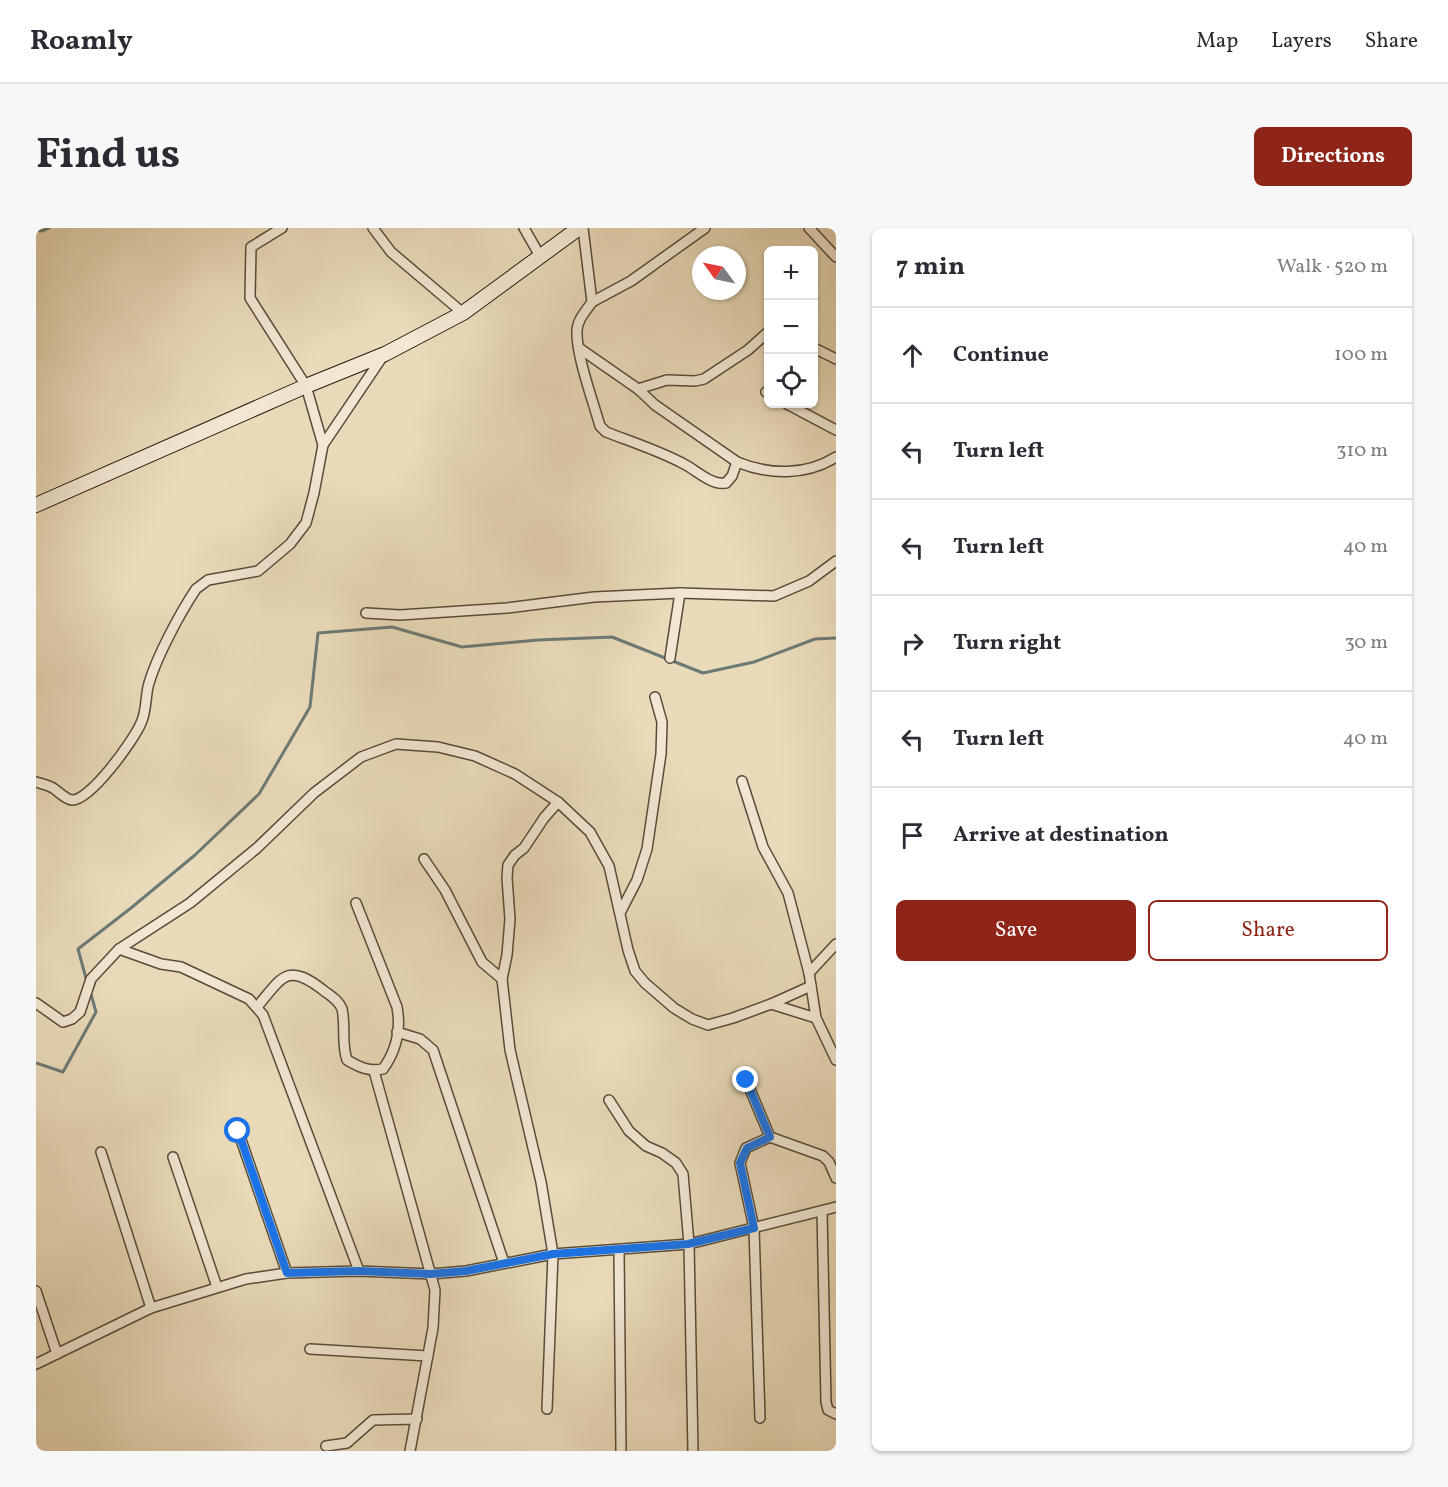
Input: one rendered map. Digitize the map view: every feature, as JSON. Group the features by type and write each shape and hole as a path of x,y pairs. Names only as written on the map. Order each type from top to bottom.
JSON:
{"street":[{"path":"282,228 251,247 250,298 306,386 323,445"},
{"path":"373,228 392,252 463,313"},
{"path":"524,228 540,256"},
{"path":"36,505 306,386 385,354 463,313 581,228 592,302"},
{"path":"705,228 631,281 592,302 581,318 577,330 579,348 600,426 606,432 684,464 721,484 726,483 732,476 737,462"},
{"path":"809,228 836,257"},
{"path":"638,389 667,380 704,379 748,350 764,336"},
{"path":"579,348 638,389 655,405 746,466 788,472 812,469 836,458"},
{"path":"818,350 836,359"},
{"path":"36,783 52,787 67,798 75,800 95,786 135,735 143,721 146,694 153,670 196,589 208,580 258,571 290,544 306,522 323,445 385,354"},
{"path":"795,408 836,430"},
{"path":"366,613 400,615 507,608 594,597 680,593 774,596 809,581 836,561"},
{"path":"670,658 680,593"},
{"path":"620,913 637,880 647,849 661,754 662,722 655,697"},
{"path":"36,1003 63,1022 72,1019 80,1012 92,979 119,949 190,903 257,848 314,793 360,757 396,744 438,747 475,756 515,774 558,802 590,832 609,866 635,971 645,983 674,1008 692,1019 708,1025 771,1004 811,986"},
{"path":"741,781 763,847 788,893 809,973 816,1018 836,1060"},
{"path":"548,1410 553,1254 540,1182 510,1050 501,979 507,956 510,919 508,865 524,848 558,802"},
{"path":"424,859 445,890 482,962 501,979"},
{"path":"257,1007 277,982 285,976 296,974 307,978 337,1001 342,1008 343,1050 346,1060 359,1068 374,1071 383,1069 395,1048 397,1007 356,903"},
{"path":"809,973 836,944"},
{"path":"119,949 161,964 181,967 249,999 263,1015 359,1271"},
{"path":"771,1004 816,1018"},
{"path":"397,1032 420,1039 433,1050 504,1263"},
{"path":"374,1071 431,1274 434,1299 433,1328 410,1451"},
{"path":"746,1080 770,1137"},
{"path":"609,1100 630,1131 646,1146 676,1163 683,1174 688,1244 693,1451"},
{"path":"238,1131 287,1273"},
{"path":"760,1418 754,1228 740,1163 747,1148 770,1137 822,1156 829,1162 836,1178"},
{"path":"101,1152 151,1308"},
{"path":"173,1157 217,1287"},
{"path":"36,1364 151,1308 246,1279 287,1273 359,1271 431,1274 466,1271 553,1254 688,1244 836,1207"},
{"path":"822,1211 826,1402 828,1410 836,1414"},
{"path":"619,1250 621,1451"},
{"path":"36,1291 57,1354"},
{"path":"310,1349 428,1356"},
{"path":"326,1446 347,1443 373,1420 417,1419"}],"waterway":[{"path":"36,230 49,228"},
{"path":"87,982 78,949 195,855 259,794 310,707 318,633 392,627 462,647 538,640 612,637 703,673 754,662 815,639 836,638"},
{"path":"36,1063 63,1072 96,1012 90,991"}],"route":[{"path":"238,1131 287,1273 359,1271 431,1274 466,1271 553,1254 688,1244 754,1228 740,1163 747,1148 770,1137 746,1080"}]}
